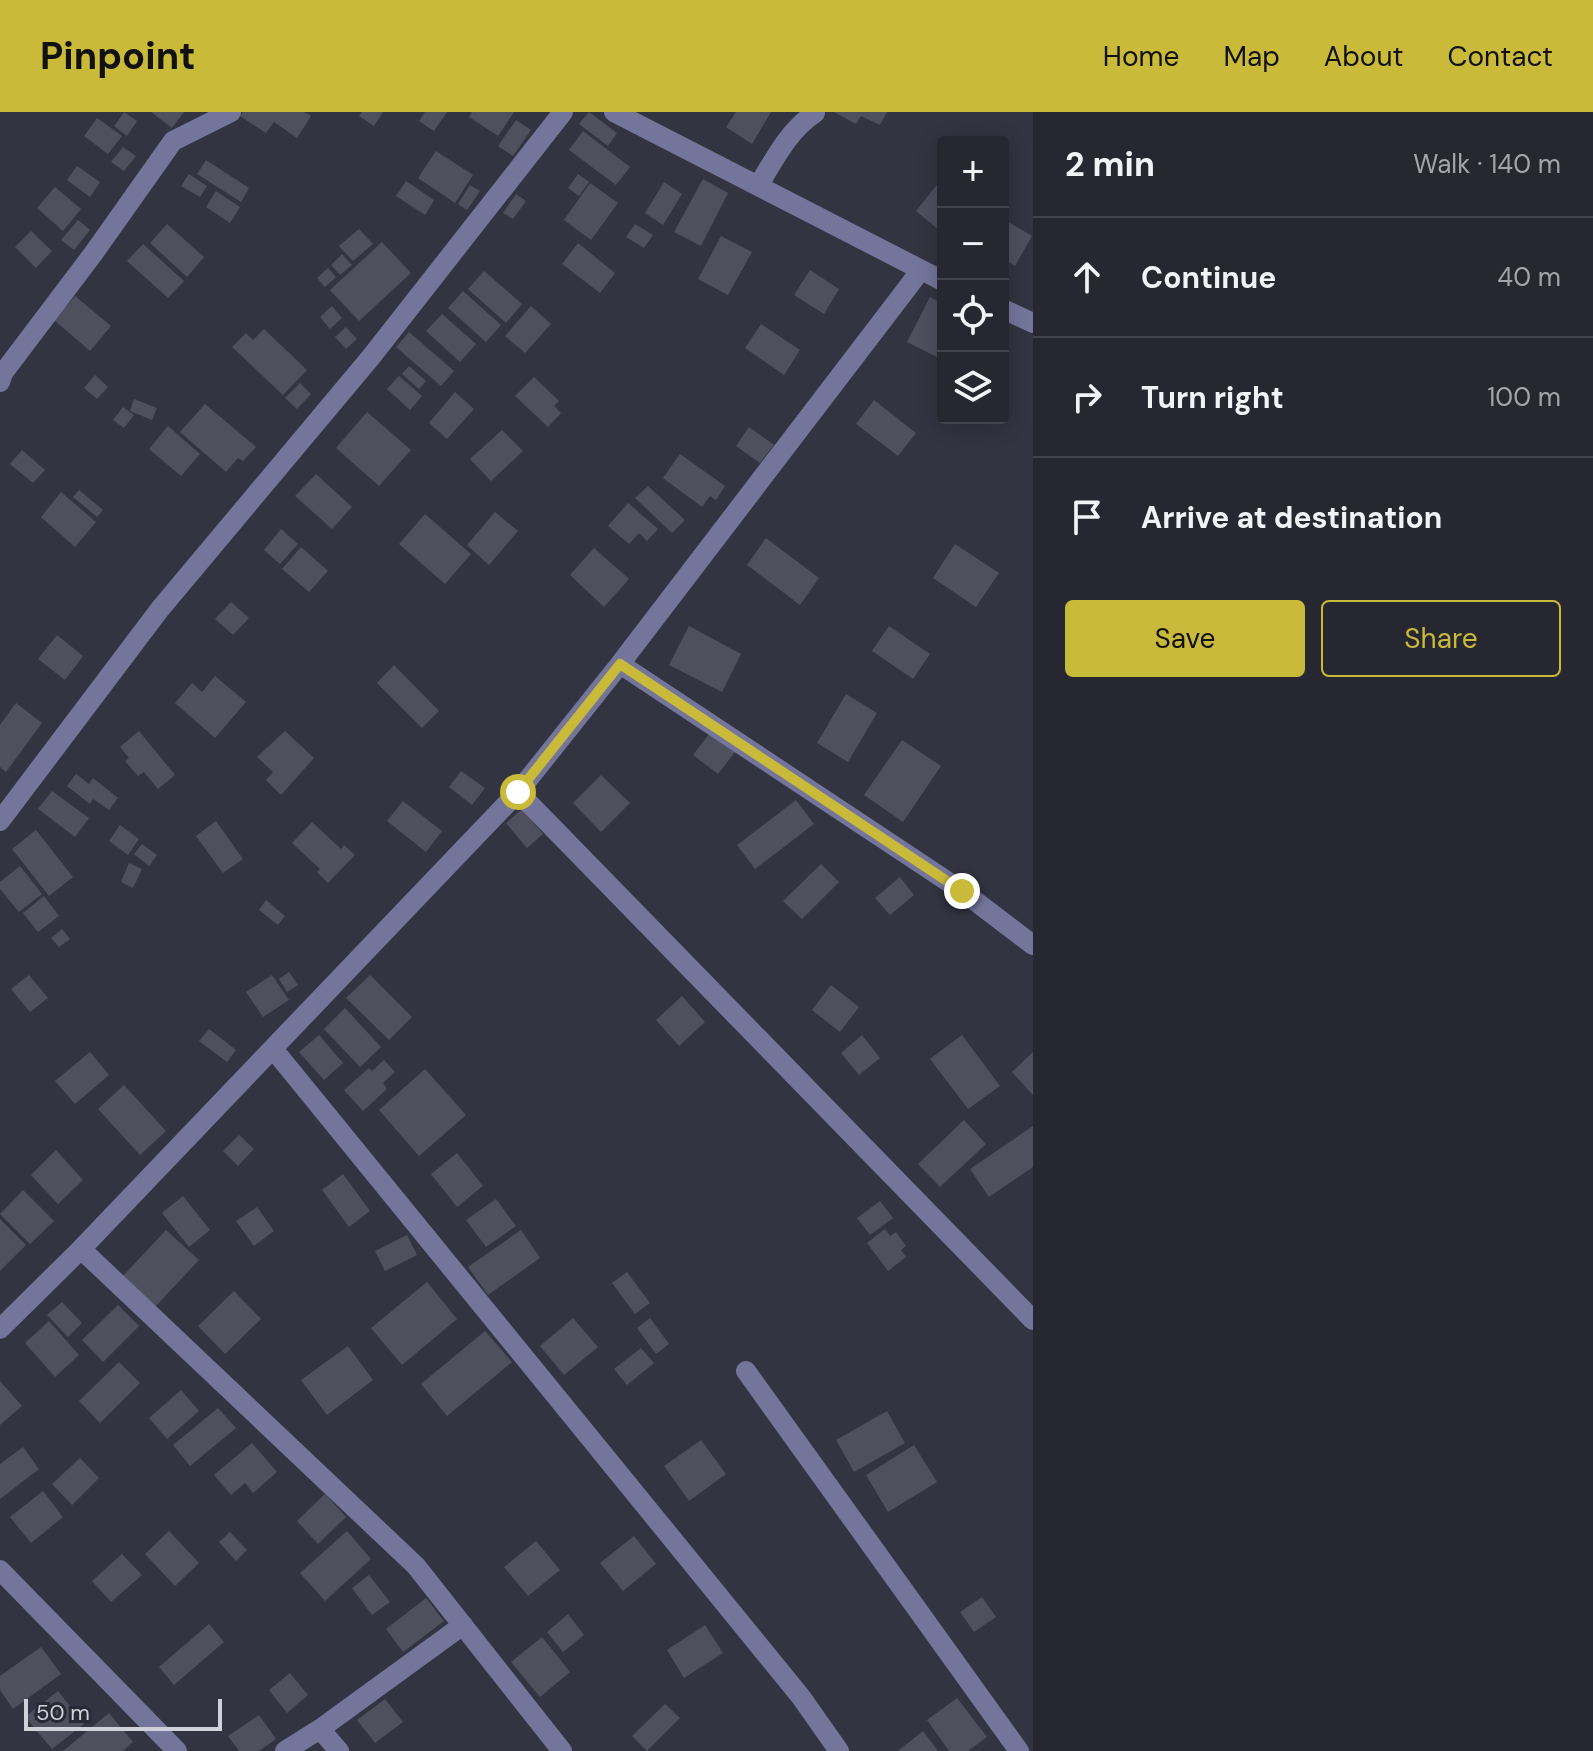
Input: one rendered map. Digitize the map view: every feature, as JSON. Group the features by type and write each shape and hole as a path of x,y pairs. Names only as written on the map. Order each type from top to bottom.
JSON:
{"street":[{"path":"0,382 3,373 173,141 231,112"},
{"path":"0,821 160,609 371,357 563,112"},
{"path":"614,112 941,280"},
{"path":"758,186 783,145 805,119 815,113"},
{"path":"0,1329 274,1050 518,792 620,664 921,270"},
{"path":"1009,312 1033,323"},
{"path":"620,664 962,891 1033,945"},
{"path":"518,792 1033,1320"},
{"path":"274,1050 801,1697 839,1751"},
{"path":"81,1249 416,1566 562,1751"},
{"path":"746,1371 1019,1751"},
{"path":"0,1570 177,1751"},
{"path":"285,1751 463,1625"},
{"path":"320,1729 339,1751"}],"building":[{"path":"124,112 137,121 127,136 114,126"},
{"path":"151,112 184,112 172,128"},
{"path":"243,112 304,112 311,116 297,138 274,122 266,133 240,116"},
{"path":"362,112 383,112 374,126 359,116"},
{"path":"425,112 447,112 434,131 419,121"},
{"path":"472,112 514,112 498,136 469,117"},
{"path":"589,112 617,133 608,146 579,124"},
{"path":"736,112 771,112 752,144 726,127"},
{"path":"834,112 887,112 880,125 861,116 856,124"},
{"path":"97,118 122,136 108,154 84,136"},
{"path":"516,120 531,130 513,156 498,146"},
{"path":"583,131 630,167 616,185 569,150"},
{"path":"123,147 136,156 124,171 111,162"},
{"path":"436,151 473,175 455,203 418,178"},
{"path":"206,160 249,188 241,202 197,174"},
{"path":"77,166 100,182 90,197 67,180"},
{"path":"189,174 207,186 200,197 181,186"},
{"path":"578,174 589,182 579,196 568,188"},
{"path":"703,179 728,193 701,246 674,232"},
{"path":"406,181 434,200 425,215 396,196"},
{"path":"664,182 682,194 663,225 645,213"},
{"path":"590,183 618,203 591,240 564,220"},
{"path":"470,185 480,191 467,210 458,204"},
{"path":"937,185 937,228 916,211"},
{"path":"55,187 81,209 63,231 37,208"},
{"path":"216,191 240,207 230,223 206,207"},
{"path":"516,194 526,201 513,219 503,213"},
{"path":"78,220 90,230 74,250 61,240"},
{"path":"1009,223 1032,236 1015,266 1009,262"},
{"path":"167,224 204,257 187,277 150,243"},
{"path":"635,224 653,235 644,248 626,237"},
{"path":"359,229 373,244 353,261 339,246"},
{"path":"31,231 52,251 36,268 15,247"},
{"path":"721,236 752,252 728,295 698,279"},
{"path":"382,242 411,273 359,321 330,290"},
{"path":"578,243 615,273 600,293 562,264"},
{"path":"143,244 184,281 168,298 127,261"},
{"path":"342,254 352,265 340,275 331,265"},
{"path":"328,268 336,277 325,287 317,278"},
{"path":"810,270 839,289 824,314 794,295"},
{"path":"484,271 522,304 506,323 468,289"},
{"path":"463,291 501,325 486,342 448,308"},
{"path":"75,296 111,326 90,351 54,320"},
{"path":"930,297 937,301 937,357 907,342"},
{"path":"332,306 342,318 330,329 320,317"},
{"path":"531,306 551,324 525,353 505,336"},
{"path":"442,314 476,344 460,362 426,331"},
{"path":"761,324 800,350 784,375 745,348"},
{"path":"346,327 357,339 346,349 335,337"},
{"path":"264,329 307,370 283,395 232,347 246,333 253,340"},
{"path":"409,332 454,371 441,386 396,347"},
{"path":"409,366 426,381 419,389 402,374"},
{"path":"95,375 108,387 97,399 84,388"},
{"path":"399,376 422,396 410,410 387,389"},
{"path":"534,377 559,401 554,406 561,413 548,427 515,396"},
{"path":"300,383 311,394 297,409 285,398"},
{"path":"455,392 474,409 447,439 429,423"},
{"path":"134,399 157,408 152,420 130,411"},
{"path":"874,400 916,433 898,456 856,424"},
{"path":"205,404 256,447 243,461 238,458 226,472 180,432"},
{"path":"123,407 134,415 124,428 113,420"},
{"path":"367,412 411,450 379,486 336,448"},
{"path":"168,426 200,454 181,476 149,449"},
{"path":"749,427 774,445 760,463 736,446"},
{"path":"502,430 523,451 491,481 470,459"},
{"path":"22,450 45,470 33,483 10,464"},
{"path":"680,454 725,486 716,500 710,496 702,507 663,478"},
{"path":"316,474 352,507 332,529 295,496"},
{"path":"648,486 685,520 672,533 635,498"},
{"path":"79,490 103,510 97,517 73,497"},
{"path":"61,492 96,522 75,547 41,517"},
{"path":"628,503 658,529 647,541 639,533 629,544 608,526"},
{"path":"495,512 518,531 489,565 467,545"},
{"path":"425,514 471,554 445,584 399,544"},
{"path":"281,529 298,544 280,564 264,550"},
{"path":"766,538 819,578 800,605 747,565"},
{"path":"955,544 999,573 976,607 933,578"},
{"path":"301,547 328,571 309,592 282,569"},
{"path":"594,548 629,579 604,607 570,575"},
{"path":"231,602 249,618 233,635 215,619"},
{"path":"689,626 741,654 722,692 669,665"},
{"path":"889,626 930,654 913,679 872,651"},
{"path":"57,635 83,656 65,680 38,659"},
{"path":"394,665 439,711 422,728 377,683"},
{"path":"215,676 246,702 215,738 175,703 192,683 202,692"},
{"path":"846,694 877,713 848,762 817,743"},
{"path":"16,703 42,723 6,772 0,767 0,725"},
{"path":"139,731 175,775 158,789 144,772 138,776 125,761 129,758 120,747"},
{"path":"285,731 314,758 281,795 266,780 273,772 257,757"},
{"path":"710,733 735,752 718,774 693,755"},
{"path":"902,740 941,766 903,822 864,795"},
{"path":"461,771 485,788 472,805 449,787"},
{"path":"76,774 89,784 93,778 118,798 109,810 93,799 90,804 67,786"},
{"path":"601,775 630,803 601,832 573,803"},
{"path":"52,791 89,818 75,837 38,809"},
{"path":"796,800 814,824 755,869 737,845"},
{"path":"403,801 442,831 426,852 387,821"},
{"path":"522,809 543,834 527,848 506,823"},
{"path":"216,821 243,859 223,873 196,836"},
{"path":"312,822 341,849 344,845 355,855 328,883 317,872 320,869 292,843"},
{"path":"120,825 139,839 128,855 109,841"},
{"path":"36,830 73,877 49,896 12,849"},
{"path":"142,844 157,855 149,866 134,854"},
{"path":"129,863 142,869 133,888 121,882"},
{"path":"821,864 839,882 802,919 783,901"},
{"path":"20,866 42,894 19,912 0,889 0,882"},
{"path":"900,877 914,895 890,915 875,898"},
{"path":"44,896 59,916 38,932 23,913"},
{"path":"266,900 285,916 278,925 259,910"},
{"path":"62,929 70,939 59,947 51,938"},
{"path":"289,972 298,985 287,992 279,979"},
{"path":"29,975 48,998 30,1012 11,989"},
{"path":"272,975 289,1000 263,1017 246,992"},
{"path":"370,975 412,1017 389,1040 346,998"},
{"path":"831,985 859,1007 840,1032 812,1010"},
{"path":"682,996 705,1022 679,1046 656,1020"},
{"path":"345,1008 381,1047 360,1067 324,1029"},
{"path":"209,1029 236,1050 227,1062 199,1041"},
{"path":"319,1035 343,1063 324,1080 299,1052"},
{"path":"862,1035 880,1058 859,1075 841,1053"},
{"path":"962,1035 1000,1086 968,1109 930,1059"},
{"path":"90,1052 109,1075 75,1104 55,1081"},
{"path":"1033,1052 1033,1095 1012,1072"},
{"path":"384,1060 395,1072 383,1083 387,1089 363,1111 344,1090 369,1068 372,1071"},
{"path":"425,1069 466,1115 419,1156 379,1110"},
{"path":"124,1085 166,1131 140,1155 98,1109"},
{"path":"964,1120 986,1144 940,1187 918,1164"},
{"path":"1033,1126 1033,1167 989,1197 970,1169"},
{"path":"239,1135 254,1149 238,1166 223,1151"},
{"path":"56,1150 83,1180 58,1204 31,1175"},
{"path":"457,1153 483,1186 457,1207 431,1174"},
{"path":"343,1174 370,1211 349,1227 322,1190"},
{"path":"23,1190 54,1221 30,1244 0,1214"},
{"path":"183,1196 210,1230 189,1247 162,1213"},
{"path":"496,1199 516,1226 486,1247 466,1220"},
{"path":"880,1201 893,1218 870,1235 857,1218"},
{"path":"257,1207 274,1231 254,1246 236,1221"},
{"path":"0,1219 26,1245 0,1271"},
{"path":"885,1229 890,1236 896,1232 906,1246 901,1250 906,1257 888,1271 867,1243"},
{"path":"166,1230 199,1260 154,1308 121,1278"},
{"path":"521,1230 540,1258 488,1295 468,1267"},
{"path":"407,1235 417,1255 385,1271 375,1251"},
{"path":"627,1272 650,1303 635,1314 612,1283"},
{"path":"427,1282 457,1319 402,1365 371,1328"},
{"path":"234,1291 261,1319 225,1354 198,1326"},
{"path":"62,1302 82,1323 68,1337 47,1315"},
{"path":"118,1305 139,1326 103,1362 82,1340"},
{"path":"573,1318 598,1347 564,1375 540,1346"},
{"path":"650,1318 669,1344 656,1354 637,1328"},
{"path":"49,1321 79,1355 55,1377 25,1343"},
{"path":"485,1331 512,1362 447,1416 421,1384"},
{"path":"348,1346 373,1380 327,1415 301,1380"},
{"path":"641,1348 654,1363 627,1385 614,1369"},
{"path":"119,1362 140,1383 100,1423 79,1401"},
{"path":"0,1381 22,1406 0,1425"},
{"path":"181,1390 199,1411 167,1439 149,1418"},
{"path":"218,1408 236,1428 190,1466 173,1445"},
{"path":"887,1411 905,1443 854,1472 836,1440"},
{"path":"701,1440 726,1474 689,1501 664,1466"},
{"path":"252,1443 277,1472 253,1493 245,1483 231,1495 214,1475"},
{"path":"914,1445 937,1482 888,1512 866,1475"},
{"path":"23,1447 39,1469 0,1499 0,1464"},
{"path":"80,1458 99,1478 72,1505 52,1484"},
{"path":"43,1491 63,1517 31,1543 10,1517"},
{"path":"325,1494 346,1517 318,1544 297,1521"},
{"path":"169,1531 199,1563 175,1586 145,1554"},
{"path":"347,1531 371,1559 325,1601 300,1573"},
{"path":"230,1532 247,1550 236,1561 219,1542"},
{"path":"634,1536 656,1564 623,1591 600,1563"},
{"path":"536,1541 560,1570 528,1596 504,1567"},
{"path":"122,1554 142,1575 111,1602 92,1581"},
{"path":"369,1575 390,1602 372,1615 352,1588"},
{"path":"982,1597 996,1617 974,1632 960,1612"},
{"path":"426,1598 444,1621 403,1652 386,1629"},
{"path":"568,1614 584,1635 563,1652 547,1632"},
{"path":"209,1624 224,1642 174,1685 159,1667"},
{"path":"705,1625 723,1653 684,1678 667,1650"},
{"path":"542,1637 570,1672 540,1697 511,1662"},
{"path":"41,1647 61,1674 13,1709 0,1690 0,1676"},
{"path":"290,1673 308,1695 287,1713 269,1690"},
{"path":"58,1691 84,1724 52,1749 25,1717"},
{"path":"957,1698 987,1737 968,1751 949,1751 927,1720"},
{"path":"385,1699 403,1722 375,1743 357,1720"},
{"path":"665,1704 680,1718 647,1751 632,1736"},
{"path":"109,1713 133,1742 123,1751 63,1751"},
{"path":"259,1715 276,1739 259,1751 239,1751 228,1736"},
{"path":"923,1731 938,1751 898,1751"}],"route":[{"path":"518,792 620,664 962,891"}]}
